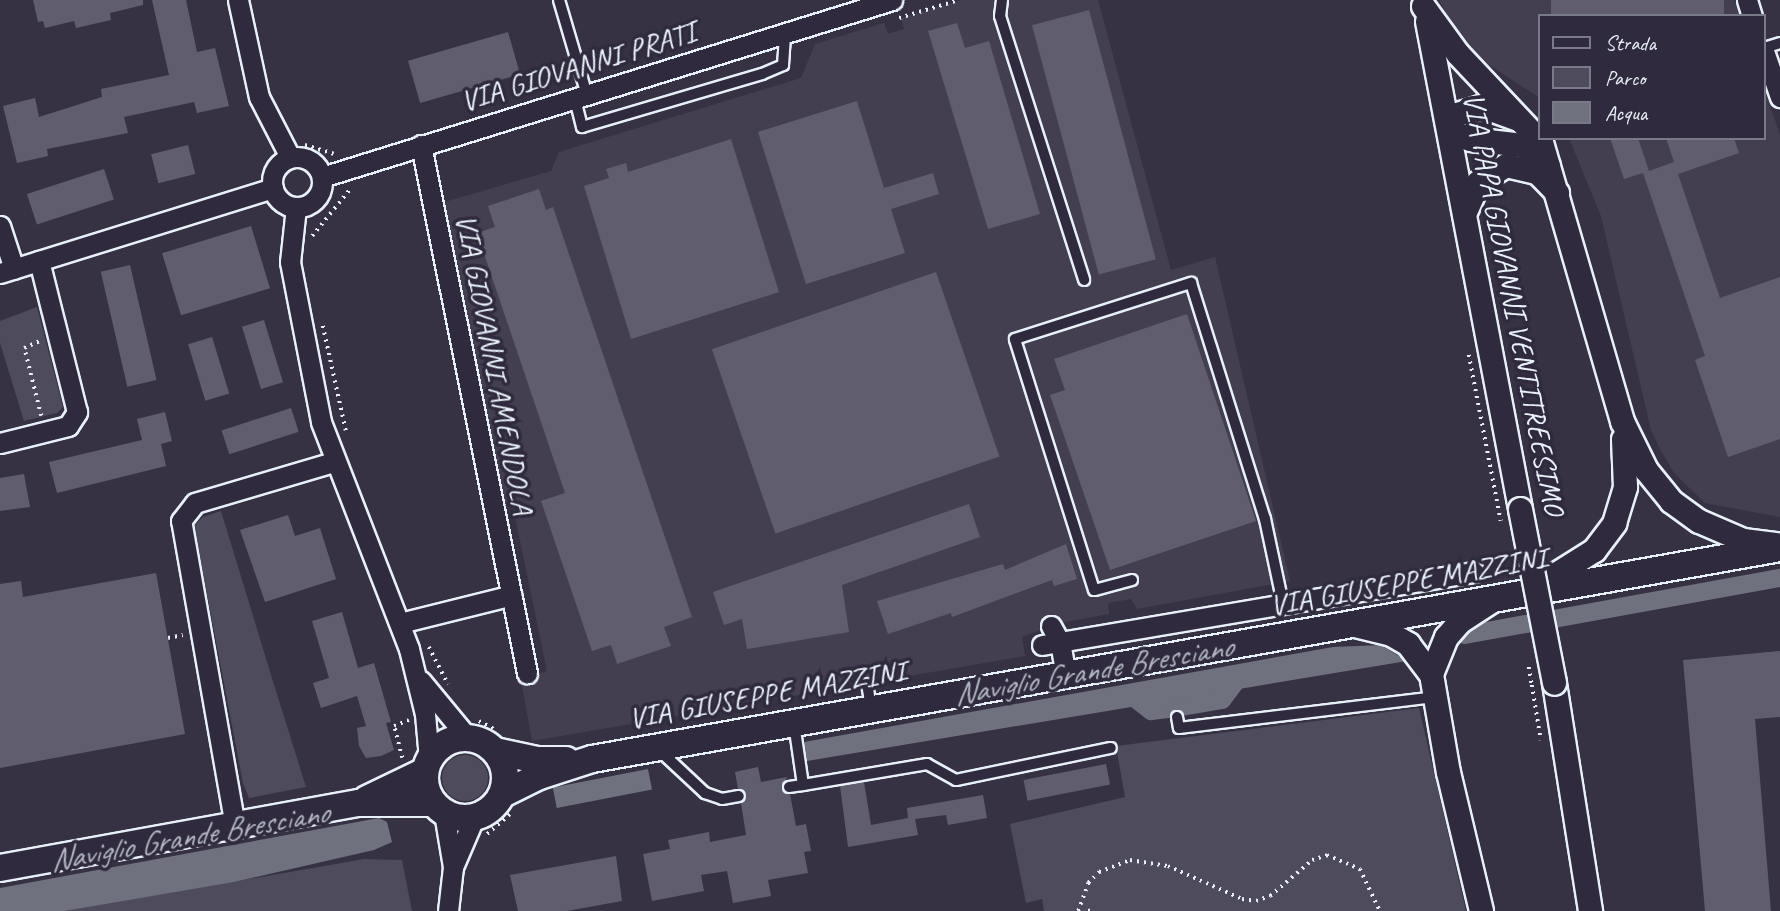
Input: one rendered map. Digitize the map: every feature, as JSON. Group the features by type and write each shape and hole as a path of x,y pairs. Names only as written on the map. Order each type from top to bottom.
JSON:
{"main road":[{"name":"VIA GIUSEPPE MAZZINI","path":"471,728 537,760 592,759 793,723 869,696 1066,675 1780,546"},
{"path":"359,803 471,728"},
{"path":"499,743 508,801"},
{"name":"VIA GIUSEPPE MAZZINI","path":"479,827 488,811 592,759"},
{"path":"419,765 426,788 438,808"},
{"path":"0,868 359,803 438,808 479,827"}],"street":[{"path":"238,0 259,97 293,148 310,160 322,177 316,198 296,207 281,201 273,188 275,169 293,148"},
{"name":"VIA GIOVANNI PRATI","path":"322,177 892,0"},
{"path":"1422,3 1458,54 1538,138"},
{"name":"VIA PAPA GIOVANNI VENTITREESIMO","path":"1422,3 1448,123 1554,683 1590,911"},
{"path":"1766,56 1780,97"},
{"path":"1524,122 1482,106 1448,123 1470,139 1523,145 1551,170"},
{"path":"1539,140 1559,195 1622,421 1646,470 1679,507 1720,532 1780,546"},
{"name":"VIA GIOVANNI AMENDOLA","path":"421,145 527,673"},
{"path":"1464,214 1478,182 1506,165 1537,172 1559,195"},
{"path":"0,226 7,271 273,188"},
{"path":"296,207 290,232 291,272 333,462 408,621 418,677 419,765"},
{"path":"0,443 68,426 77,412 39,261"},
{"path":"1522,594 1580,561 1614,523 1625,488 1622,421"},
{"path":"235,826 181,521 195,503 333,462"},
{"path":"1066,675 1051,638 1150,627 1474,572"},
{"path":"408,621 512,595"},
{"path":"1433,686 1441,646 1460,621 1496,599"},
{"path":"1352,625 1391,634 1408,644 1433,686 1481,911"},
{"path":"1150,627 1156,659"},
{"path":"418,677 471,728"},
{"path":"438,808 453,867 448,911"},
{"path":"453,867 479,827"}],"lane":[{"path":"559,0 581,97 582,127 762,74 783,65 785,33"},
{"path":"1002,0 1000,16 1084,280"},
{"path":"1132,580 1094,590 1015,339 1191,283 1283,604"},
{"path":"1177,717 1179,728 1433,686"},
{"path":"793,723 803,785"},
{"path":"657,748 705,793 722,799 740,796"},
{"path":"789,787 926,764 956,780 1111,748"}],"path":[{"path":"293,148 324,153 346,152"},
{"path":"310,249 314,230 342,194 356,184"},
{"path":"321,320 347,436"},
{"path":"41,418 24,348 45,338"},
{"path":"408,621 452,692"},
{"path":"168,638 175,636"},
{"path":"419,716 394,726 419,765"},
{"path":"471,728 499,743"},
{"path":"479,827 508,801"},
{"path":"1077,911 1088,883 1099,872 1130,860 1168,866 1242,899 1256,901 1270,896 1298,869 1327,855 1360,869 1380,911"}],"shaded area":[{"path":"961,0 1098,0 1171,270 1215,257 1290,581 1137,609 1131,599 1108,603 1109,614 1060,623 1022,637 1025,656 532,741 521,680 547,671 513,507 501,510 441,203 551,171 559,152 801,78 815,44 884,23 888,34 904,29 901,18"},
{"path":"1439,0 1734,0 1739,14 1538,14 1538,97 1474,55 1456,33"},
{"path":"1766,94 1780,135 1780,517 1705,503 1674,473 1651,430 1601,216 1570,140 1766,140"}],"green space":[{"path":"37,307 63,407 57,413 24,421 0,343 0,321"},
{"path":"221,511 306,787 249,798 243,783 194,526 203,517"},
{"path":"1419,708 1466,911 1044,911 1042,899 1026,903 1010,824 1125,797 1116,746"},
{"path":"465,755 481,762 488,778 481,794 465,801 449,794 442,778 449,762"},
{"path":"364,859 402,860 412,911 65,911"}],"water":[{"path":"1381,645 1407,661 807,761 804,742 1333,647"},
{"path":"648,769 652,790 557,808 553,788"},
{"path":"379,818 387,822 392,842 374,850 234,882 65,911 0,911 0,888"}],"building":[{"path":"33,0 143,0 143,5 110,13 111,20 76,28 74,21 45,28 43,21 38,22"},
{"path":"152,0 186,0 197,52 215,48 229,106 197,113 194,102 124,117 128,133 47,149 48,156 17,163 3,106 35,98 39,117 102,97 101,89 169,75"},
{"path":"1551,0 1724,0 1724,14 1551,14"},
{"path":"1089,10 1156,259 1099,274 1032,25"},
{"path":"957,23 965,48 989,41 1040,214 988,229 928,31"},
{"path":"508,32 520,74 420,103 408,61"},
{"path":"857,101 884,188 933,173 939,194 891,209 905,253 806,284 758,132"},
{"path":"731,139 779,292 631,339 584,186 609,178 606,169 626,163 628,172"},
{"path":"1611,140 1639,140 1649,171 1674,162 1667,140 1735,140 1739,153 1678,174 1720,298 1780,277 1780,439 1728,457 1695,360 1705,356 1643,173 1624,179"},
{"path":"188,145 195,174 158,183 151,154"},
{"path":"104,169 114,199 37,224 27,194"},
{"path":"539,189 546,210 553,207 692,617 664,627 671,646 617,664 611,645 592,651 541,501 565,493 477,233 495,227 488,206"},
{"path":"251,226 270,288 181,315 162,253"},
{"path":"130,265 157,380 127,387 101,272"},
{"path":"936,272 999,456 775,534 712,349"},
{"path":"1187,314 1256,521 1110,570 1050,395 1065,390 1054,359"},
{"path":"264,320 283,382 261,389 242,327"},
{"path":"212,337 229,393 205,401 188,344"},
{"path":"291,408 299,432 229,454 222,431"},
{"path":"165,412 172,441 161,444 166,466 57,493 49,462 142,440 137,419"},
{"path":"24,474 30,507 0,511 0,478"},
{"path":"969,504 980,537 842,585 849,632 747,649 742,619 724,625 713,592"},
{"path":"288,515 295,536 320,528 336,579 265,602 240,530"},
{"path":"1066,544 1077,579 1054,586 1052,580 952,617 951,613 888,634 877,601 1003,564 1005,570"},
{"path":"156,573 185,734 0,768 0,584 21,581 23,597"},
{"path":"342,612 358,668 374,663 391,722 386,723 394,750 381,756 366,758 359,746 357,728 366,726 357,696 321,708 313,683 329,678 312,621"},
{"path":"1780,651 1780,717 1755,719 1771,911 1705,911 1683,660"},
{"path":"1106,764 1110,785 1028,801 1024,780"},
{"path":"758,767 761,782 787,777 782,789 790,794 796,826 806,824 811,851 804,852 808,873 768,880 771,896 733,903 727,871 701,875 704,891 652,901 643,854 670,849 668,840 709,832 710,842 746,835 741,803 746,795 738,789 735,772"},
{"path":"864,782 871,825 908,818 907,808 983,795 987,818 948,825 946,815 915,819 918,835 848,847 840,786"},
{"path":"616,856 622,901 567,911 518,911 510,875"}],"waterway":[{"name":"Naviglio Grande Bresciano","path":"1465,635 1780,578"},
{"path":"1129,694 1151,711 1176,708 1222,700 1241,675"}]}
